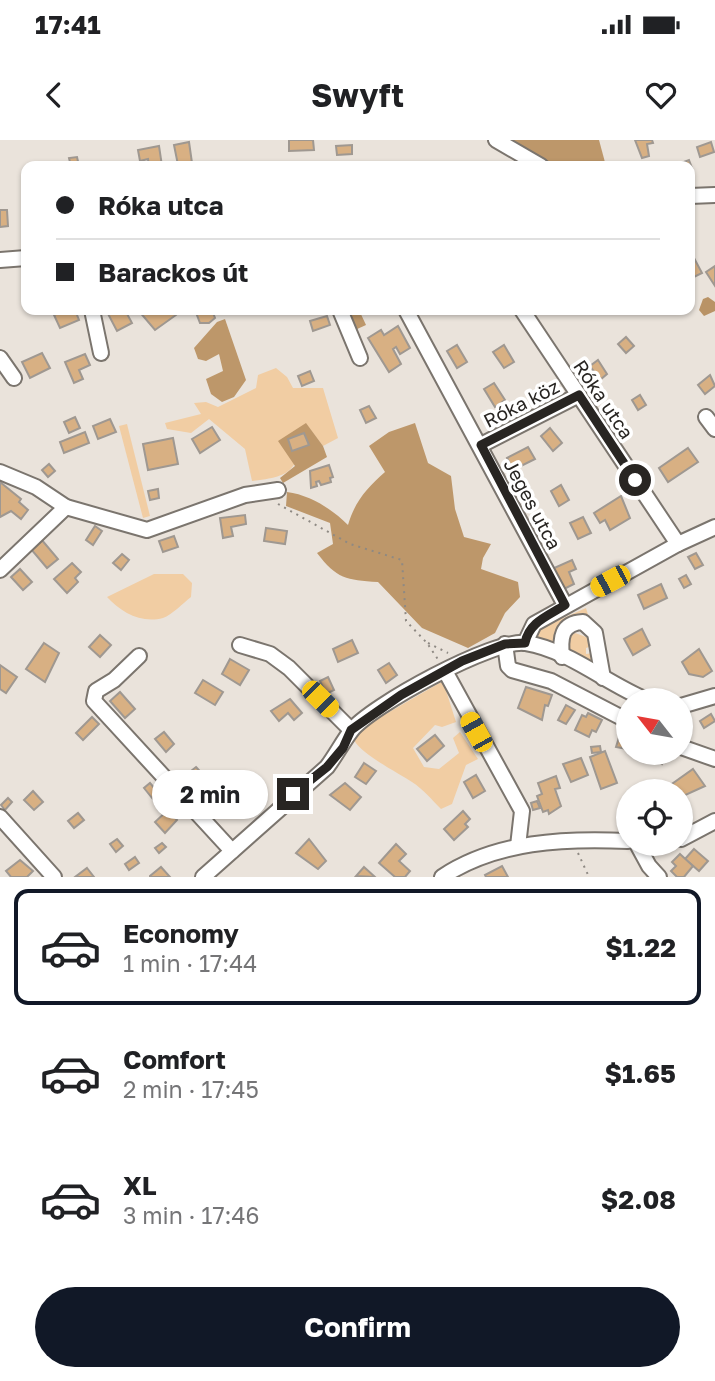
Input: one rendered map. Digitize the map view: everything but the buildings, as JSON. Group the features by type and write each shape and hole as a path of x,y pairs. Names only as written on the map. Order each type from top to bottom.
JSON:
{"street":[{"path":"496,140 532,161"},
{"path":"695,196 715,195"},
{"path":"0,260 21,258"},
{"path":"93,315 101,353"},
{"path":"342,315 360,358"},
{"name":"Jeges utca","path":"409,315 565,605"},
{"name":"Róka utca","path":"525,315 678,544"},
{"path":"0,358 14,378"},
{"name":"Róka köz","path":"481,445 579,395"},
{"path":"0,472 37,487 66,507 147,530 259,493 278,490"},
{"path":"0,570 66,507"},
{"path":"525,643 527,632 534,624 565,605 715,527"},
{"path":"562,657 562,632 567,626 583,622 595,633 603,678"},
{"path":"203,877 327,767 343,748 351,730 401,695 462,661 505,644 525,643 562,657 623,688"},
{"path":"505,644 508,666 512,670 551,681 616,715"},
{"path":"240,645 270,654 289,667 351,730"},
{"path":"139,656 114,680 96,691 94,701 232,851"},
{"path":"445,671 522,811 518,846"},
{"path":"693,702 715,696"},
{"path":"693,751 715,759"},
{"path":"0,817 54,877"},
{"path":"693,833 715,821"},
{"path":"442,877 454,869 518,846 572,840 616,841"},
{"path":"644,856 659,877"}],"path":[{"path":"259,493 350,544 402,560 406,621 427,643 445,671"},
{"path":"427,643 462,661"},
{"path":"572,840 589,877"}],"shaded area":[{"path":"496,140 599,140 605,161 532,161"},
{"path":"708,297 715,302 715,311 704,316 699,310 703,299"},
{"path":"349,315 361,315 366,325 355,330"},
{"path":"225,319 246,380 234,397 222,402 211,394 206,379 223,371 219,354 206,361 198,359 194,348 217,322"},
{"path":"276,368 287,377 293,388 323,388 338,438 323,446 306,424 297,459 287,472 252,481 245,449 209,419 191,433 167,429 165,423 201,414 194,403 206,402 218,407 256,388 258,375"},
{"path":"306,423 323,446 327,457 283,483 280,478 295,466 278,441"},
{"path":"415,423 428,463 451,476 455,509 464,537 491,544 483,558 481,569 518,582 520,597 505,613 495,633 468,648 422,628 378,582 350,579 330,568 317,553 333,544 330,523 286,506 287,492 304,496 328,508 348,525 362,496 385,472 369,446 389,432"},
{"path":"127,424 150,516 143,518 119,426"},
{"path":"154,574 183,574 192,583 191,597 163,618 147,619 125,612 107,597"},
{"path":"586,608 590,621 560,626 556,633 555,648 534,641 534,631"},
{"path":"575,633 589,638 592,646 586,648 586,654 593,653 597,670 567,654 567,642"},
{"path":"443,681 456,722 442,727 435,725 413,748 424,767 439,769 459,753 453,738 460,732 478,759 466,765 452,804 441,809 424,791 372,757 354,740 360,729"}],"route":[{"path":"293,794 327,767 343,748 351,730 401,695 462,661 505,644 525,643 527,632 534,624 565,605 481,445 579,395 635,480"}]}
